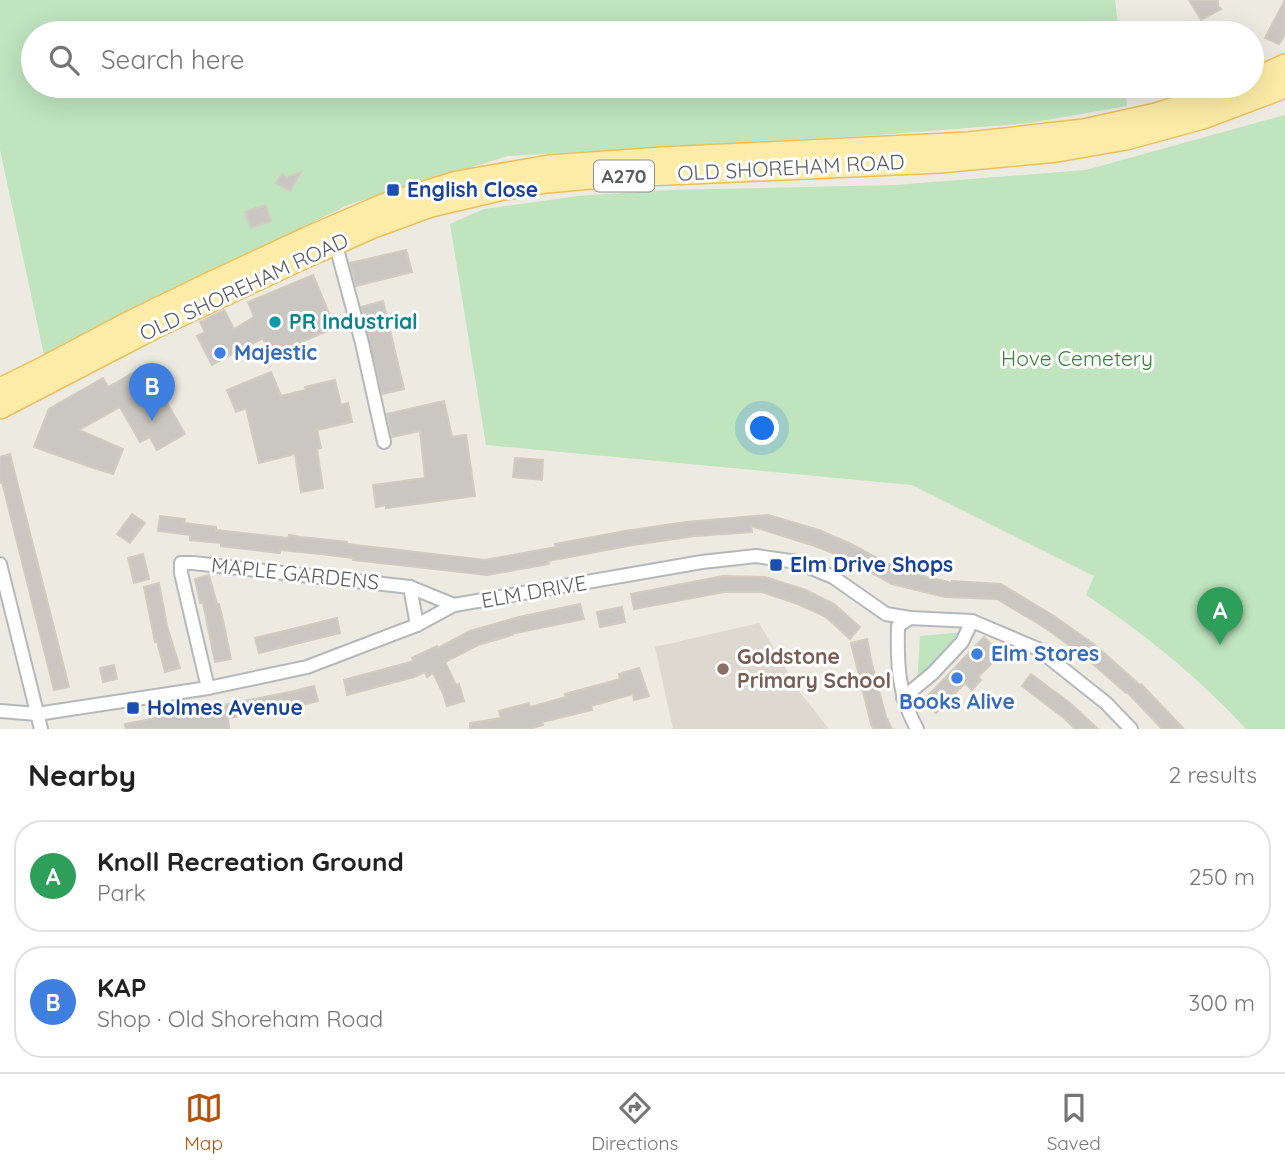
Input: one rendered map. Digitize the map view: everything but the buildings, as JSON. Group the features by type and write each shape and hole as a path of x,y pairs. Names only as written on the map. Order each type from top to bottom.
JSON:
{"main road":[{"path":"1264,75 1285,65"},
{"name":"OLD SHOREHAM ROAD","path":"1264,96 1285,87"},
{"name":"OLD SHOREHAM ROAD","path":"0,408 154,328 297,261 383,205 457,182 549,166 969,143 1084,130 1156,114 1206,98"},
{"name":"OLD SHOREHAM ROAD","path":"0,389 196,289 333,236 371,228 431,206 499,190 601,177 940,162 1057,152 1126,139 1190,122 1258,98"}],"street":[{"path":"333,236 362,343 384,442"},
{"name":"ELM DRIVE","path":"0,711 37,714 208,688 307,667 417,625 454,606 702,562 756,556 797,562 833,577 886,614 972,621"},
{"name":"MAPLE GARDENS","path":"208,688 181,573 181,563 410,587 454,606"},
{"path":"0,564 41,729"},
{"path":"410,587 417,625"},
{"path":"910,618 898,626 897,663 903,698 917,729"},
{"path":"903,698 933,673 962,642 972,621 1038,649 1105,703 1131,729"}],"shaded area":[{"name":"Goldstone Primary School","path":"759,623 799,691 829,729 673,729 655,647"}],"green space":[{"path":"0,0 1115,0 1118,21 21,21 21,98 1126,98 1127,106 1029,123 879,135 508,156 350,204 44,355 0,150"},
{"name":"Hove Cemetery","path":"1285,115 1285,729 1246,729 1209,691 1170,657 1086,595 1094,576 912,485 486,445 450,224 484,209 578,196 670,190 896,185 1086,170"},
{"path":"965,632 917,685 920,636"}],"place":[{"name":"English Close","path":"393,190"},
{"name":"PR Industrial","path":"275,322"},
{"name":"Majestic","path":"220,353"},
{"name":"KAP","path":"152,421"},
{"name":"Elm Drive Shops","path":"776,565"},
{"name":"Knoll Recreation Ground","path":"1220,645"},
{"name":"Elm Stores","path":"977,654"},
{"name":"Goldstone Primary School","path":"723,669"},
{"name":"Books Alive","path":"957,678"},
{"name":"Holmes Avenue","path":"133,708"}]}
